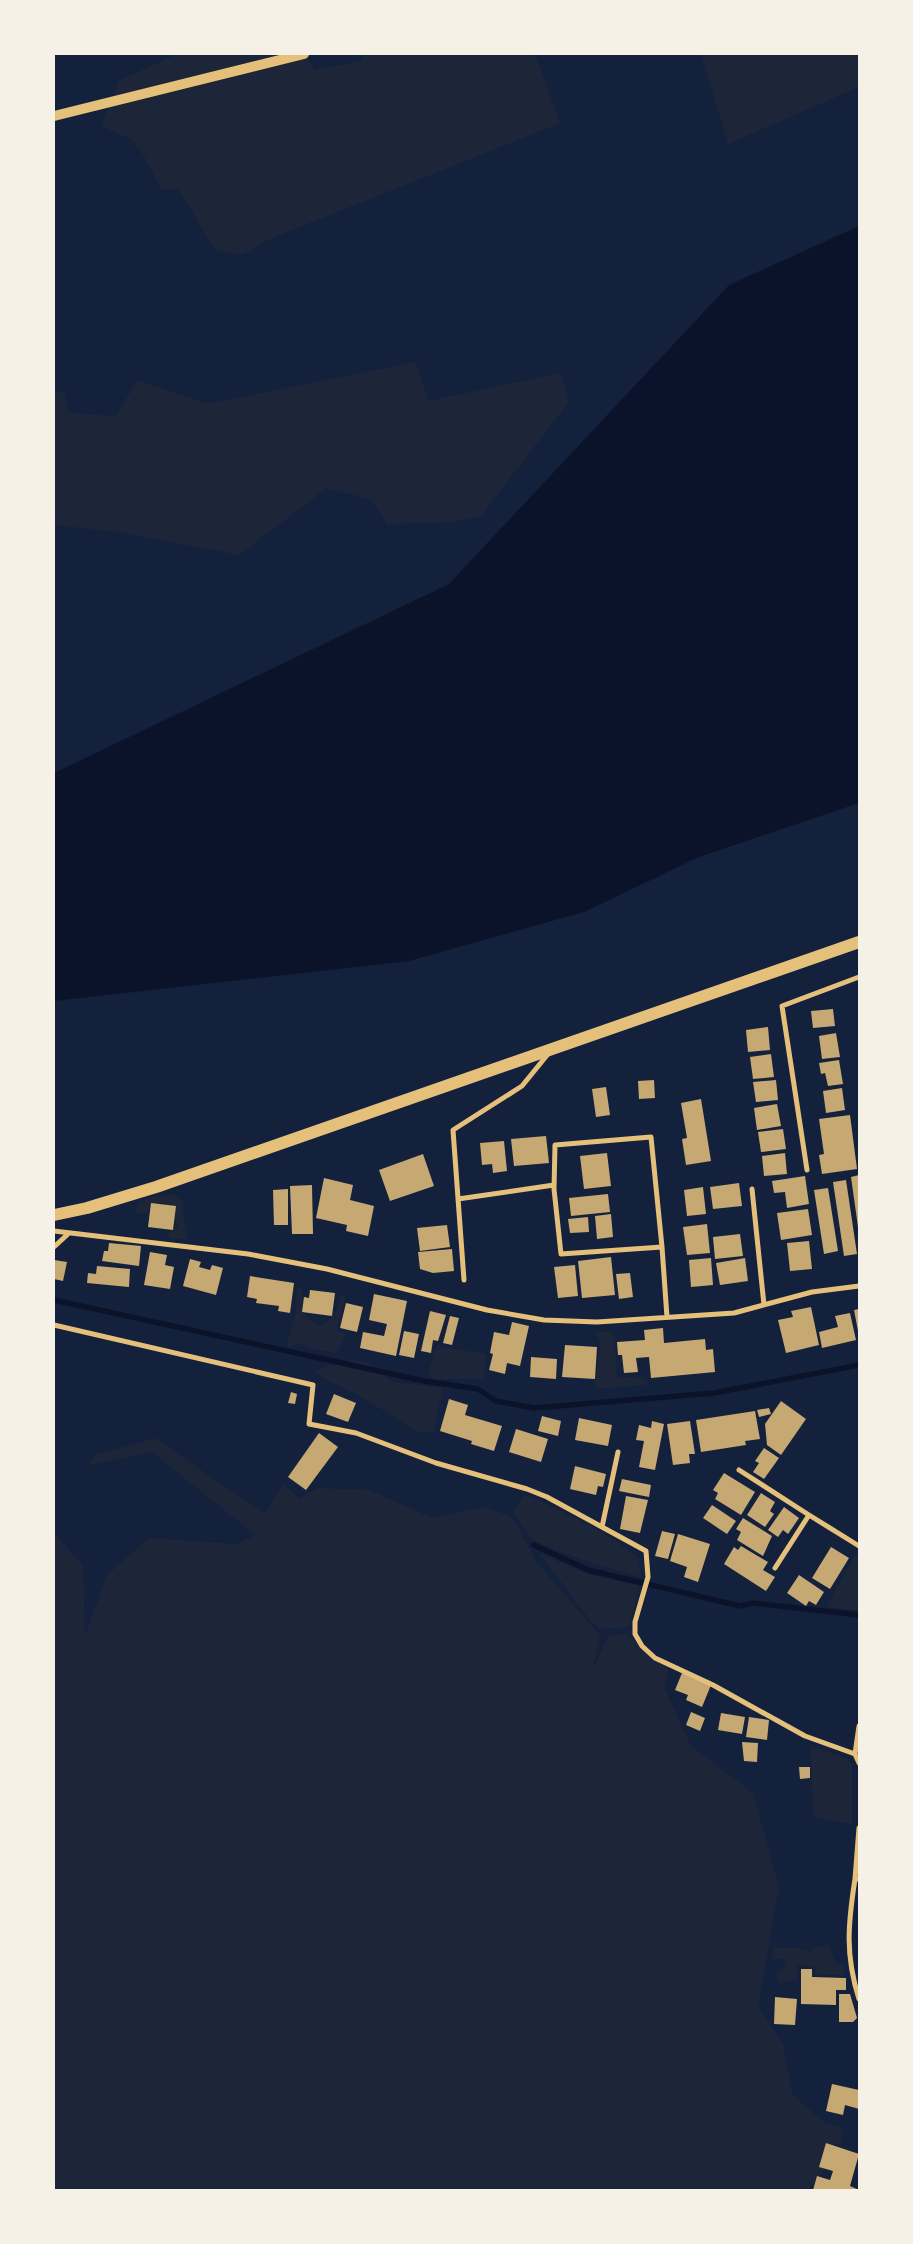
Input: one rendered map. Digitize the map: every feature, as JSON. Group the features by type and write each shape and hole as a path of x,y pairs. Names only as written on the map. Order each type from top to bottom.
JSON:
{"main road":[{"path":"54,116 304,54"},
{"path":"54,1215 87,1208 156,1186 859,942"}],"street":[{"path":"807,1170 782,1006 859,977"},
{"path":"464,1280 453,1130 522,1086 552,1050"},
{"path":"662,1247 561,1254 554,1185 554,1145 652,1138 662,1247 667,1317"},
{"path":"458,1199 554,1185"},
{"path":"752,1189 764,1305"},
{"path":"54,1231 248,1254 327,1269 487,1310 544,1320 597,1322 734,1313 812,1292 859,1286"},
{"path":"54,1247 69,1233"},
{"path":"54,1325 313,1385 309,1424 356,1433 436,1463 527,1489 547,1497 646,1551 648,1577 635,1622 635,1634 642,1646 655,1658 714,1685 805,1736 856,1754"},
{"path":"602,1527 618,1452"},
{"path":"739,1470 859,1546"},
{"path":"775,1568 809,1514"},
{"path":"859,1726 856,1754 859,1763"},
{"path":"859,1828 857,1879 849,1918 848,1952 859,1999"}],"shaded area":[{"path":"177,54 304,54 315,70 361,61 362,54 535,54 560,123 272,238 242,255 216,251 178,189 161,189 144,156 132,140 102,126 118,81"},
{"path":"701,54 859,54 859,87 728,144"},
{"path":"859,226 859,803 699,857 584,912 409,961 54,1001 54,773 449,584 729,285"},
{"path":"416,362 428,401 561,373 569,402 480,517 452,522 387,524 371,499 327,488 239,555 120,532 54,525 54,392 64,392 69,413 115,416 138,380 207,404"},
{"path":"173,1194 182,1201 187,1239 171,1239 167,1234 178,1226 172,1210 163,1202 152,1206 146,1213 136,1213 138,1203 149,1197"},
{"path":"297,1286 303,1290 301,1312 320,1326 329,1321 337,1309 341,1295 346,1294 337,1330 347,1335 336,1353 310,1348 301,1343 288,1347 287,1343 296,1311"},
{"path":"596,1332 611,1332 615,1336 617,1377 642,1378 647,1382 645,1385 595,1389 600,1343"},
{"path":"437,1346 486,1354 484,1379 433,1379 428,1373"},
{"path":"353,1360 373,1365 393,1382 443,1388 433,1433 417,1432 364,1398 314,1373 323,1367"},
{"path":"155,1438 265,1514 283,1483 299,1499 317,1488 369,1490 433,1518 485,1507 512,1517 538,1564 600,1635 593,1670 608,1636 627,1633 645,1653 669,1669 664,1687 691,1746 753,1793 779,1887 758,2006 783,2044 792,2094 826,2124 842,2127 841,2143 827,2145 827,2166 808,2190 54,2190 54,1533 83,1565 85,1636 107,1575 149,1538 237,1544 255,1535 152,1452 86,1466 95,1455"},
{"path":"525,1495 569,1514 629,1550 639,1559 641,1577 586,1561 533,1541 513,1511"},
{"path":"539,1553 587,1574 639,1586 630,1627 600,1629 589,1619"},
{"path":"859,1553 859,1610 826,1607 854,1557"},
{"path":"811,1746 847,1758 852,1765 852,1824 813,1817"},
{"path":"829,1946 836,1963 844,1966 845,1975 817,1975 815,1967 798,1965 797,1981 780,1983 776,1974 786,1965 783,1959 771,1959 774,1948 798,1948 810,1952 813,1947"}],"building":[{"path":"833,1009 835,1026 813,1028 811,1011"},
{"path":"768,1027 770,1050 748,1052 746,1030"},
{"path":"836,1033 840,1057 822,1059 819,1036"},
{"path":"771,1054 774,1077 753,1079 750,1057"},
{"path":"839,1060 843,1084 828,1086 825,1073 821,1074 819,1063"},
{"path":"654,1080 655,1098 639,1099 638,1081"},
{"path":"776,1080 778,1100 756,1102 753,1082"},
{"path":"606,1087 610,1115 596,1117 592,1089"},
{"path":"842,1088 845,1110 826,1113 823,1091"},
{"path":"701,1099 711,1161 686,1165 682,1139 687,1138 681,1103"},
{"path":"777,1104 781,1126 757,1130 754,1108"},
{"path":"850,1115 857,1169 822,1174 819,1155 824,1154 819,1119"},
{"path":"783,1129 786,1149 761,1152 758,1132"},
{"path":"546,1136 549,1163 514,1166 511,1139"},
{"path":"504,1141 507,1171 493,1173 492,1164 482,1165 480,1143"},
{"path":"607,1153 611,1186 584,1189 580,1156"},
{"path":"785,1153 787,1174 764,1176 762,1156"},
{"path":"423,1154 434,1186 390,1201 379,1170"},
{"path":"859,1175 859,1227 858,1227 851,1177"},
{"path":"805,1176 809,1204 787,1208 785,1192 774,1193 772,1181"},
{"path":"324,1178 353,1185 350,1200 374,1206 368,1236 346,1231 347,1225 316,1218"},
{"path":"846,1180 857,1254 844,1256 833,1182"},
{"path":"739,1183 742,1206 713,1209 710,1187"},
{"path":"312,1185 313,1234 292,1234 290,1186"},
{"path":"703,1187 706,1214 687,1216 684,1190"},
{"path":"828,1188 838,1251 824,1254 814,1190"},
{"path":"288,1189 288,1225 274,1225 273,1190"},
{"path":"608,1194 610,1212 571,1216 569,1198"},
{"path":"151,1203 176,1206 173,1230 148,1227"},
{"path":"808,1209 812,1235 781,1240 777,1213"},
{"path":"611,1214 613,1237 597,1239 595,1216"},
{"path":"588,1217 589,1232 570,1233 568,1219"},
{"path":"707,1224 710,1253 687,1255 683,1227"},
{"path":"447,1225 450,1247 420,1251 417,1228"},
{"path":"740,1234 743,1256 715,1259 713,1237"},
{"path":"809,1241 812,1269 790,1271 787,1243"},
{"path":"109,1243 141,1246 139,1266 102,1261 104,1251 108,1251"},
{"path":"452,1249 454,1271 433,1273 420,1269 418,1252"},
{"path":"150,1252 167,1255 165,1265 174,1267 170,1289 144,1285"},
{"path":"611,1257 615,1295 582,1298 578,1261"},
{"path":"711,1258 713,1285 691,1287 689,1260"},
{"path":"745,1258 748,1281 720,1285 716,1263"},
{"path":"190,1259 201,1262 199,1267 210,1270 212,1265 223,1268 216,1295 183,1286"},
{"path":"54,1260 67,1262 63,1281 54,1279"},
{"path":"575,1265 578,1296 558,1298 554,1267"},
{"path":"97,1266 130,1269 129,1287 87,1283 88,1273 96,1274"},
{"path":"630,1273 633,1297 619,1299 616,1274"},
{"path":"250,1276 294,1283 290,1313 278,1311 279,1306 256,1303 257,1299 247,1297"},
{"path":"310,1290 335,1293 332,1316 302,1312 304,1297 309,1298"},
{"path":"374,1294 407,1301 396,1356 360,1348 363,1332 384,1336 387,1324 369,1320"},
{"path":"346,1303 363,1307 357,1332 340,1328"},
{"path":"811,1307 819,1345 786,1353 778,1320 793,1317 791,1311"},
{"path":"859,1309 859,1331 858,1331 854,1310"},
{"path":"430,1311 446,1315 438,1341 433,1340 431,1353 421,1351"},
{"path":"850,1313 856,1340 822,1348 819,1332 838,1327 835,1316"},
{"path":"450,1316 459,1318 452,1345 443,1343"},
{"path":"512,1322 529,1326 520,1366 507,1363 505,1374 489,1370 493,1354 490,1353 494,1332 509,1335"},
{"path":"663,1328 664,1343 705,1339 706,1350 713,1349 715,1372 651,1378 649,1357 636,1358 638,1372 624,1373 622,1355 618,1355 617,1342 645,1340 644,1330"},
{"path":"404,1331 419,1334 414,1358 399,1355"},
{"path":"565,1345 597,1347 595,1379 562,1377"},
{"path":"531,1357 557,1359 556,1379 530,1377"},
{"path":"291,1392 297,1394 295,1404 288,1403"},
{"path":"334,1394 356,1403 348,1422 326,1414"},
{"path":"449,1399 468,1405 465,1415 502,1426 494,1451 471,1444 472,1441 440,1431"},
{"path":"781,1401 806,1419 781,1455 767,1445 765,1424"},
{"path":"769,1408 771,1414 759,1417 757,1410"},
{"path":"755,1411 760,1439 745,1441 746,1445 701,1452 696,1420"},
{"path":"542,1416 561,1421 558,1436 538,1431"},
{"path":"579,1418 612,1425 608,1446 575,1440"},
{"path":"652,1421 664,1424 655,1470 639,1467 644,1441 636,1440 639,1425 651,1428"},
{"path":"690,1421 695,1454 689,1454 690,1463 673,1465 667,1424"},
{"path":"516,1429 548,1439 541,1462 509,1452"},
{"path":"319,1433 338,1447 306,1490 288,1477"},
{"path":"764,1448 779,1458 764,1479 753,1472 759,1463 755,1461"},
{"path":"575,1466 606,1474 603,1487 598,1486 596,1495 570,1489"},
{"path":"724,1473 755,1492 741,1515 715,1499 718,1493 713,1490"},
{"path":"622,1479 651,1485 649,1497 619,1491"},
{"path":"761,1493 775,1502 770,1511 774,1514 765,1527 747,1515"},
{"path":"626,1496 648,1500 640,1533 620,1529"},
{"path":"712,1505 736,1521 727,1534 703,1518"},
{"path":"784,1507 799,1518 788,1534 783,1530 778,1537 768,1530"},
{"path":"743,1518 772,1536 763,1556 737,1540 741,1532 736,1529"},
{"path":"662,1531 675,1534 668,1559 655,1556"},
{"path":"678,1534 710,1544 698,1582 684,1577 687,1567 670,1561"},
{"path":"741,1546 768,1562 763,1570 775,1577 766,1591 724,1564 734,1547 738,1550"},
{"path":"831,1547 849,1558 830,1589 812,1578"},
{"path":"799,1575 824,1592 816,1605 809,1601 806,1606 787,1593"},
{"path":"682,1673 711,1685 702,1707 686,1700 688,1695 675,1690"},
{"path":"691,1712 705,1718 700,1731 686,1725"},
{"path":"721,1713 745,1717 742,1734 718,1730"},
{"path":"749,1717 769,1720 767,1740 746,1737"},
{"path":"742,1742 758,1743 757,1762 744,1761"},
{"path":"799,1767 810,1767 810,1778 800,1779"},
{"path":"801,1969 812,1969 812,1977 846,1978 846,1990 836,1990 836,2005 801,2004"},
{"path":"839,1994 850,1994 857,2018 853,2022 839,2022"},
{"path":"775,1997 797,1999 795,2025 774,2024"},
{"path":"832,2084 859,2090 859,2109 845,2105 843,2115 826,2111"},
{"path":"826,2143 859,2154 850,2186 859,2190 813,2190 817,2176 830,2180 833,2171 819,2167"}],"waterway":[{"path":"54,1300 424,1381 478,1389 496,1401 534,1408 714,1393 859,1365"},
{"path":"534,1545 588,1570 740,1606 753,1603 859,1615"}]}
